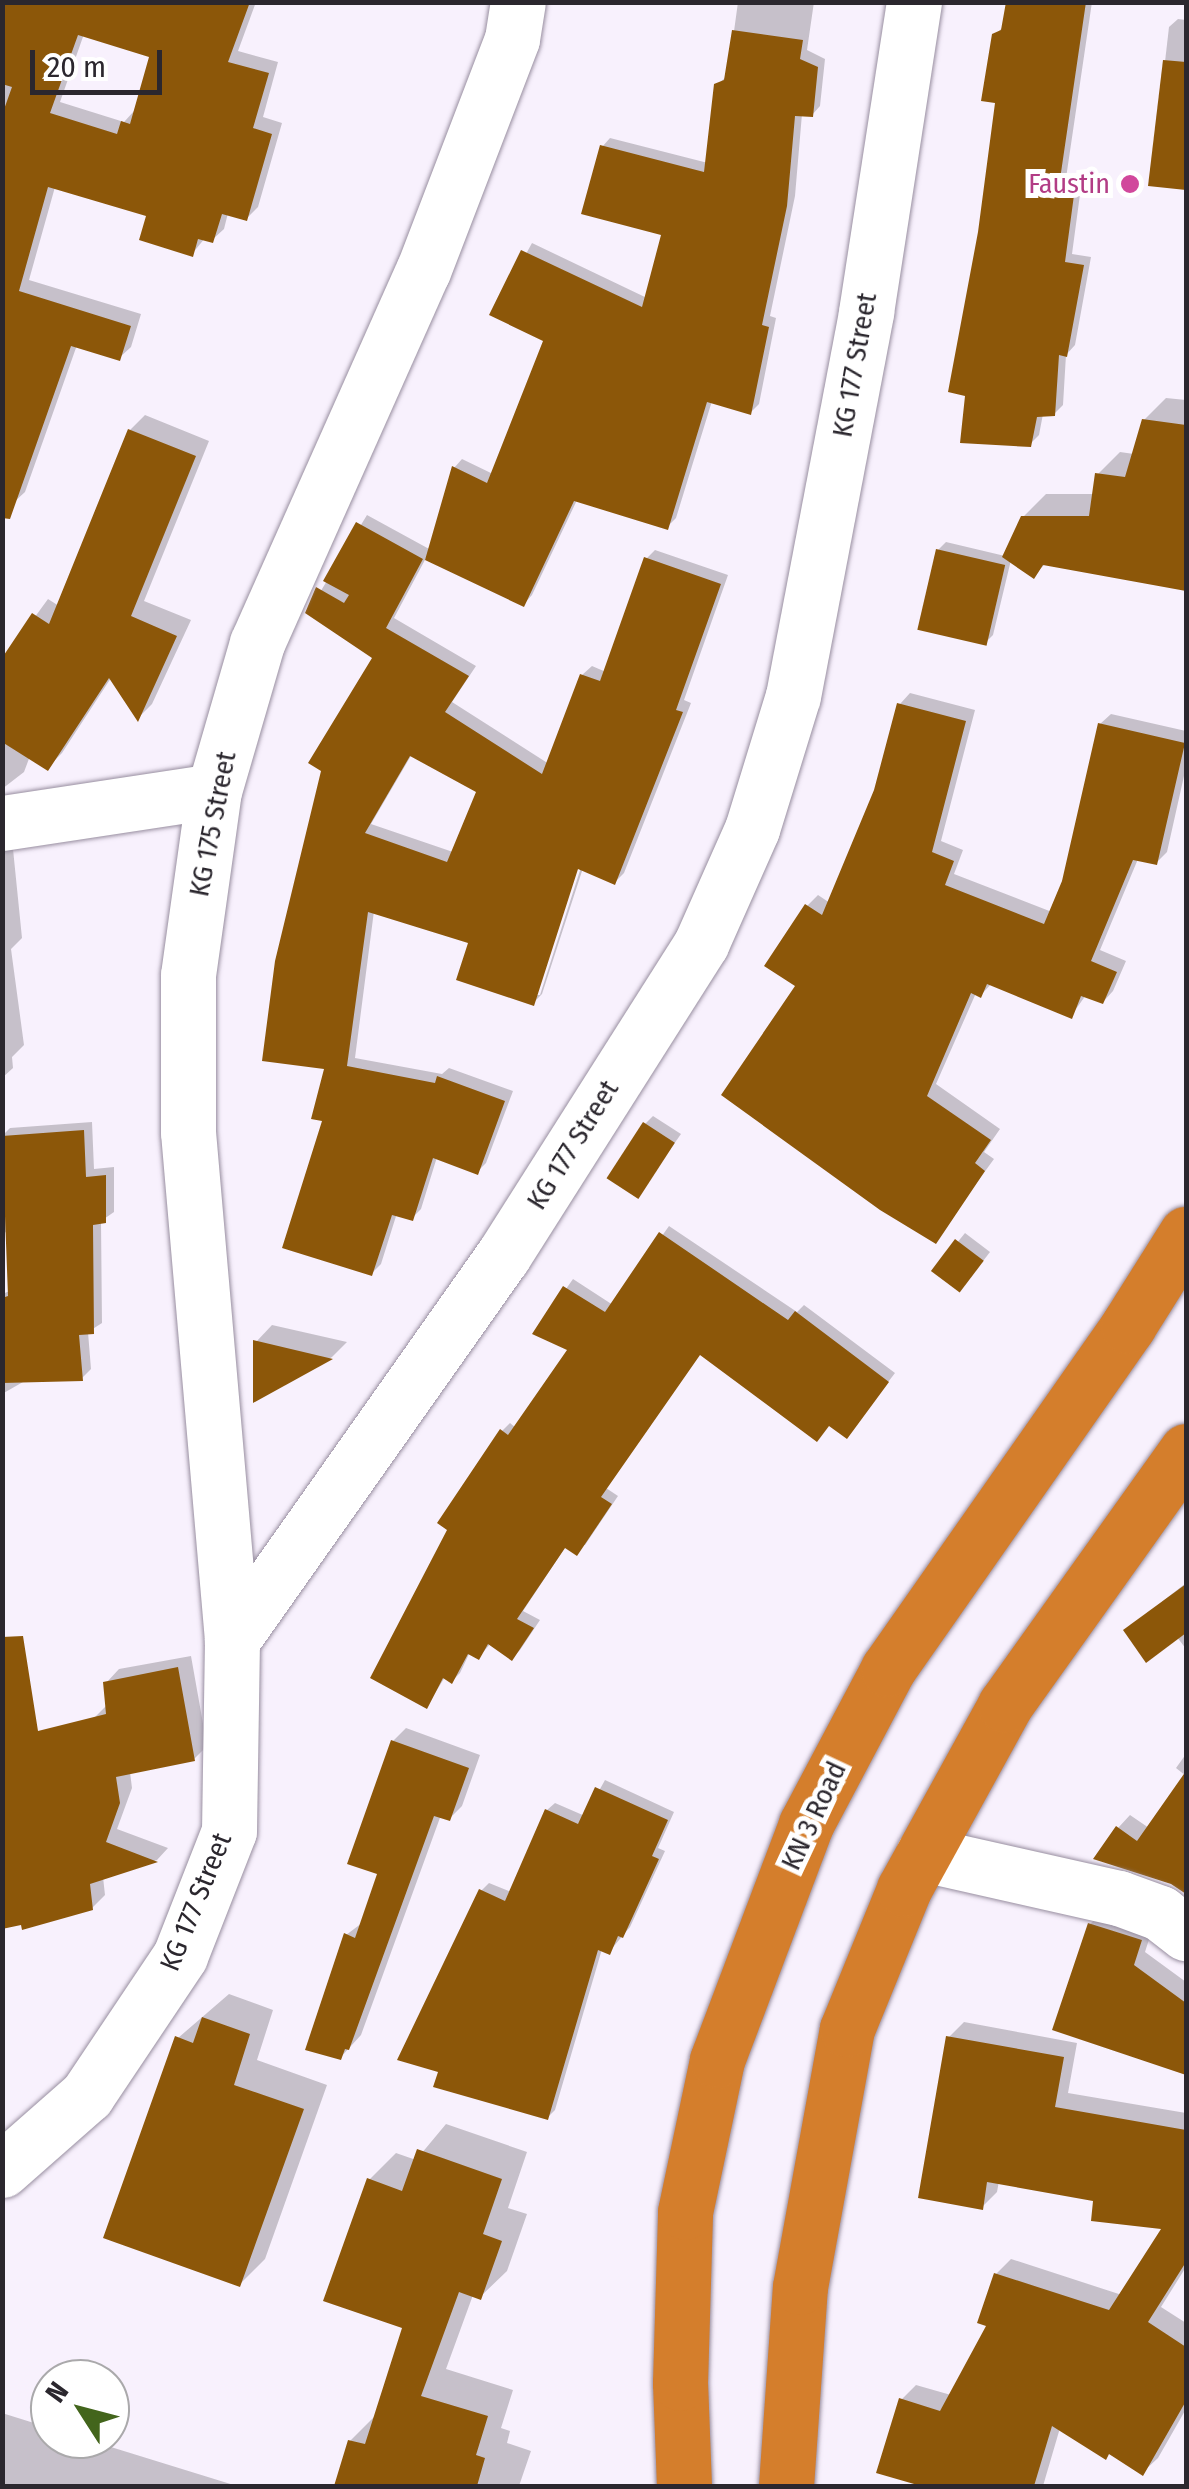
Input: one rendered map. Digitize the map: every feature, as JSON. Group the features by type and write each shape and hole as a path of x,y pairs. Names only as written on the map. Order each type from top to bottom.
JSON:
{"highway":[{"name":"KN 3 Road","path":"684,2486 680,2383 685,2212 717,2060 806,1824 888,1668 1128,1326 1186,1234"},
{"path":"786,2486 800,2287 848,2029 904,1889 1005,1705 1186,1451"}],"street":[{"name":"KG 175 Street","path":"232,1640 188,1132 188,975 214,791 257,643 423,271 512,39 518,2"},
{"name":"KG 177 Street","path":"2,2170 87,2095 180,1956 229,1830 232,1640 513,1240 701,944 752,830 793,696 866,312 914,2"},
{"path":"2,823 214,791"},
{"path":"923,1854 1119,1898 1160,1913 1186,1934"}],"building":[{"path":"2,2 250,2 228,62 269,73 253,128 272,134 247,221 222,214 213,243 198,239 193,257 139,240 146,216 48,187 19,291 131,326 120,361 71,346 10,519 2,518 2,115 12,87 2,84","holes":["78,35 149,57 130,124 121,121 117,134 50,113"]},
{"path":"1006,2 1086,2 1058,193 1074,195 1065,262 1084,265 1067,357 1059,355 1055,416 1037,417 1031,447 960,443 965,396 948,392 978,232 995,103 981,101 992,34 1001,30"},
{"path":"732,30 803,40 800,59 818,67 813,117 795,116 787,206 762,325 769,327 751,415 707,402 668,530 574,501 524,607 425,560 452,466 487,483 543,341 489,315 521,250 642,307 661,235 581,214 600,145 704,172 714,84 724,80"},
{"path":"1163,60 1186,62 1186,190 1148,186"},
{"path":"1142,419 1186,425 1186,591 1043,565 1034,579 1002,557 1021,516 1089,516 1095,473 1125,477"},
{"path":"128,429 196,456 131,616 177,636 138,722 109,678 48,771 2,742 2,658 32,613 49,624"},
{"path":"356,522 423,559 386,628 469,676 445,712 542,774 580,674 600,681 644,557 721,584 676,710 683,712 615,885 578,869 534,1006 456,980 468,943 368,912 347,1066 435,1083 437,1076 505,1101 478,1175 433,1158 413,1221 392,1215 372,1276 282,1248 322,1121 311,1119 324,1069 262,1061 275,961 321,771 308,763 372,658 305,613 316,587 344,603 349,595 323,581","holes":["410,756 476,792 447,862 365,833"]},
{"path":"936,549 1005,565 987,646 917,630"},
{"path":"897,703 966,721 932,852 954,861 945,885 1044,924 1062,881 1098,723 1185,743 1157,865 1133,860 1091,961 1117,972 1103,1004 1081,996 1072,1019 987,984 981,998 971,993 927,1096 991,1140 975,1163 985,1171 936,1244 880,1210 721,1095 795,986 764,966 805,904 822,915 874,790"},
{"path":"643,1122 675,1143 638,1199 607,1178"},
{"path":"84,1130 86,1177 106,1175 106,1223 93,1225 94,1334 79,1335 83,1381 2,1383 2,1298 8,1296 2,1136"},
{"path":"659,1232 788,1320 795,1311 889,1382 847,1439 829,1426 817,1442 700,1355 601,1497 612,1504 577,1556 565,1548 517,1619 534,1628 512,1661 488,1644 479,1660 468,1654 452,1684 443,1678 427,1709 370,1678 447,1530 437,1523 500,1429 508,1435 567,1350 532,1334 563,1286 605,1312"},
{"path":"955,1239 984,1261 960,1293 931,1271"},
{"path":"253,1340 333,1359 253,1403"},
{"path":"1186,1584 1186,1633 1146,1663 1123,1630"},
{"path":"23,1636 38,1731 106,1714 103,1682 178,1667 195,1761 116,1777 120,1803 106,1842 158,1862 90,1884 93,1910 22,1930 21,1925 2,1929 2,1637"},
{"path":"391,1740 469,1768 450,1821 434,1816 349,2050 345,2049 341,2060 305,2050 344,1933 355,1938 377,1874 347,1864"},
{"path":"1186,1771 1186,1894 1171,1884 1093,1859 1116,1826 1137,1841"},
{"path":"595,1787 668,1820 652,1856 659,1859 623,1938 618,1936 610,1955 598,1950 548,2120 433,2087 438,2072 397,2060 479,1889 505,1901 545,1809 578,1824"},
{"path":"1088,1923 1142,1940 1134,1965 1186,2003 1186,2075 1052,2030"},
{"path":"202,2017 250,2034 234,2085 304,2109 240,2287 103,2238 175,2036 193,2043"},
{"path":"946,2036 1064,2057 1055,2107 1186,2130 1186,2262 1148,2322 1186,2347 1186,2401 1143,2476 1109,2454 1106,2460 1052,2426 1034,2486 921,2486 876,2473 899,2398 940,2411 986,2326 977,2323 994,2273 1109,2310 1161,2229 1091,2221 1093,2201 987,2182 983,2210 918,2198"},
{"path":"417,2149 502,2179 483,2234 502,2241 481,2300 459,2292 421,2396 488,2416 476,2455 485,2458 477,2486 334,2486 348,2440 365,2444 402,2328 323,2301 367,2178 402,2191"}],"place":[{"name":"Faustin","path":"1130,184"}]}
